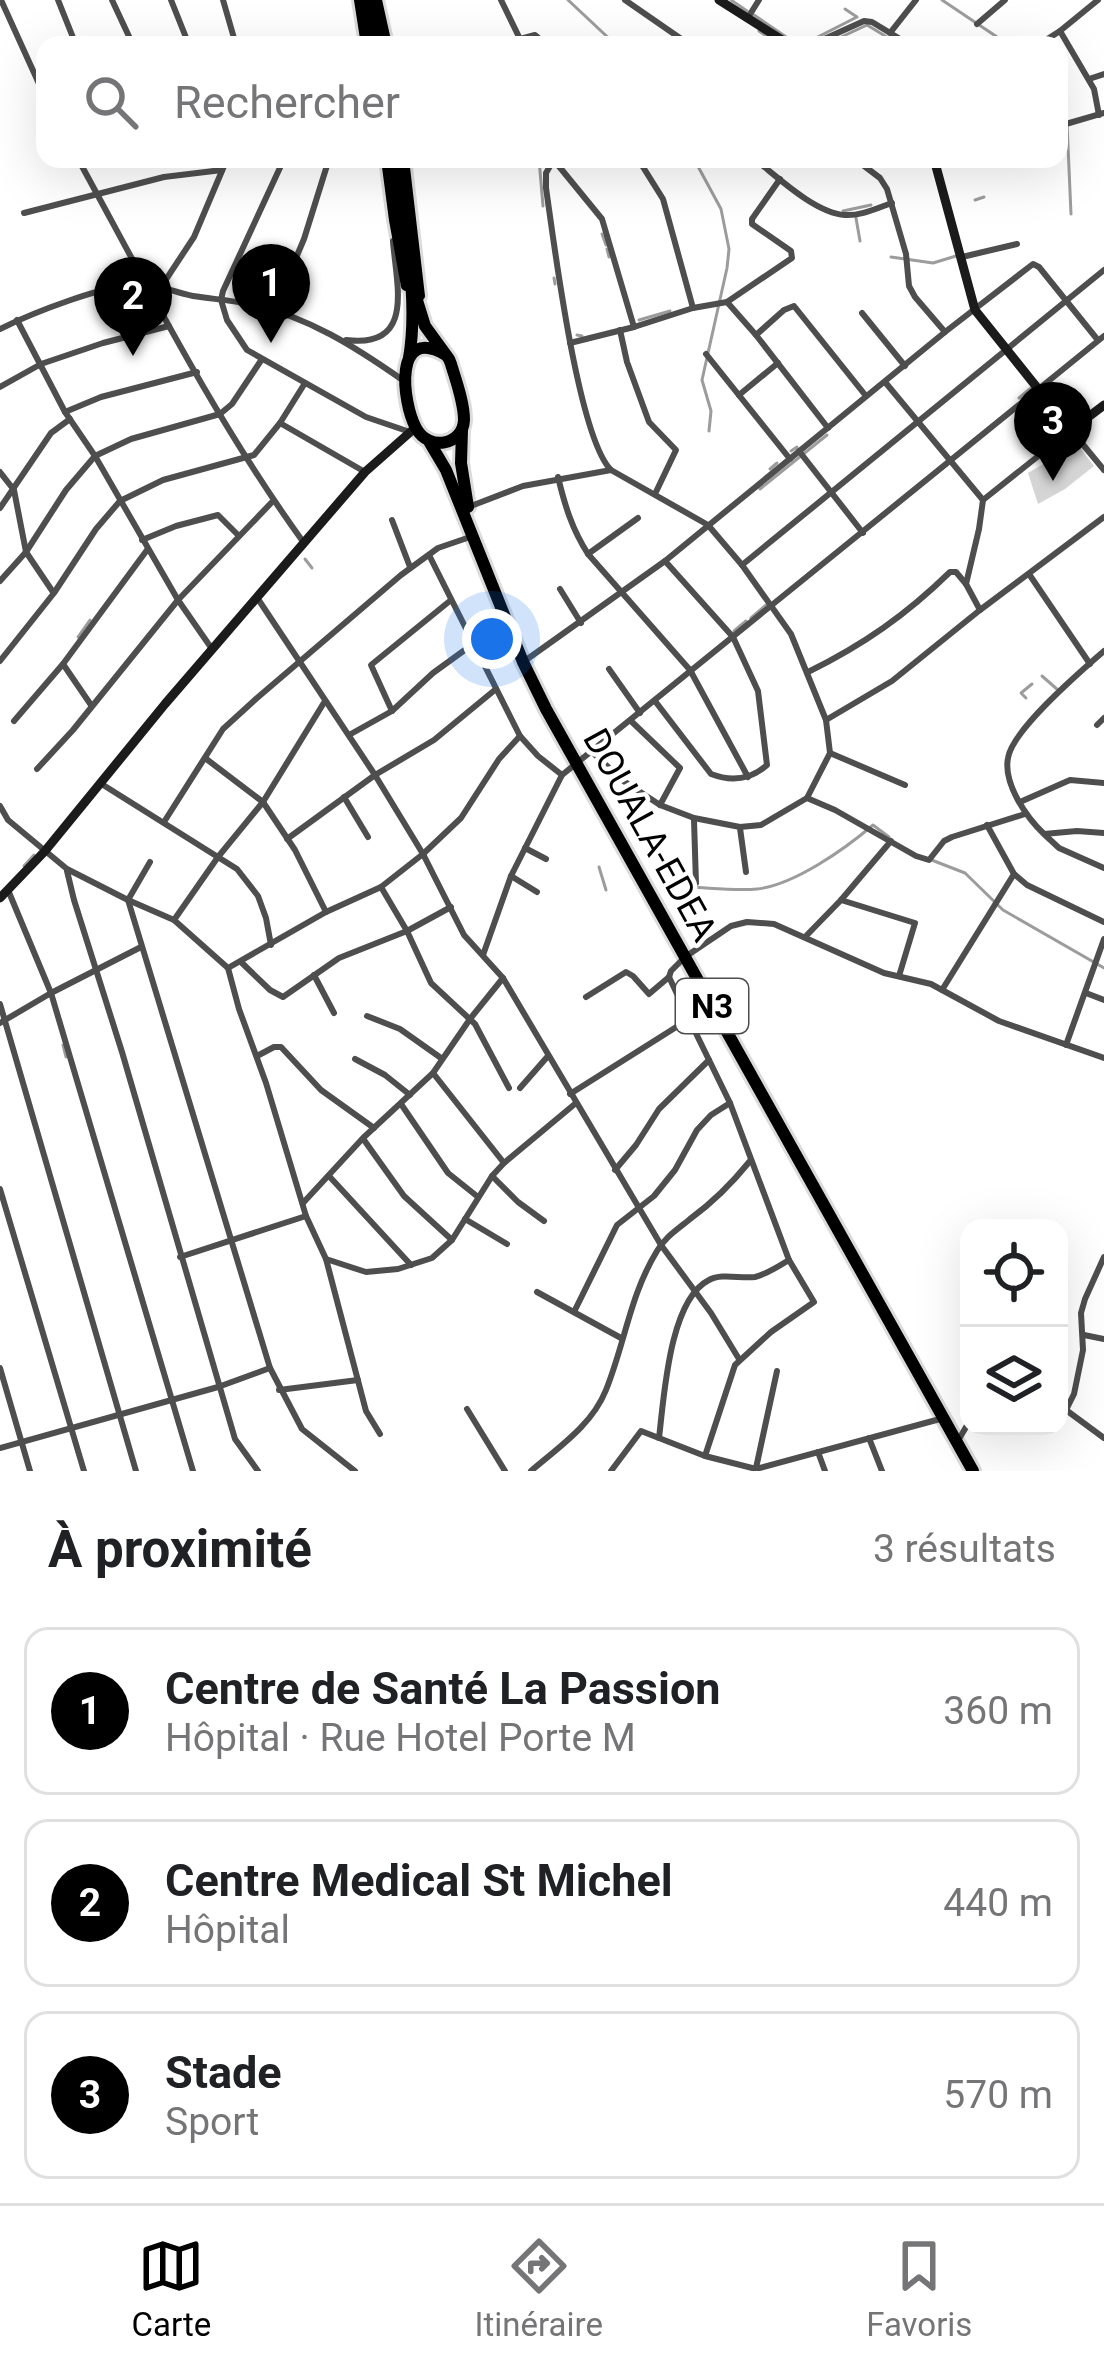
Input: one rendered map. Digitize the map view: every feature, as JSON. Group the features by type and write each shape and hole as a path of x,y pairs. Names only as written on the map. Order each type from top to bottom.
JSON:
{"highway":[{"path":"363,0 374,36"},
{"path":"396,168 417,316 404,381 413,430 430,443 446,470 474,534"},
{"path":"417,316 452,364 464,415 461,463 474,534"},
{"path":"409,358 431,348 446,355"},
{"path":"430,443 445,442 462,430"},
{"name":"DOUALA-EDEA","path":"474,534 523,662 575,763 973,1471"}],"main road":[{"path":"363,0 365,36"},
{"path":"377,0 385,36"},
{"path":"719,0 775,36"},
{"path":"395,168 394,220 417,316"},
{"path":"396,168 417,316"},
{"path":"936,168 975,310 1071,430 1104,405"},
{"path":"4,894 365,472 413,430"}],"street":[{"path":"1,0 36,77"},
{"path":"58,0 72,36"},
{"path":"112,0 129,36"},
{"path":"171,0 185,36"},
{"path":"223,0 233,36"},
{"path":"501,0 519,36"},
{"path":"625,0 676,36"},
{"path":"747,19 759,0"},
{"path":"890,33 916,0"},
{"path":"977,25 1005,0"},
{"path":"1052,36 1098,0"},
{"path":"831,36 864,21 895,36"},
{"path":"1060,31 1063,36"},
{"path":"1068,44 1089,79 1102,114 1068,123"},
{"path":"1089,79 1104,74"},
{"path":"83,168 220,414 304,544"},
{"path":"181,168 183,174"},
{"path":"280,168 221,300 227,320 241,344 262,359 366,418 413,430"},
{"path":"274,310 304,239 325,168"},
{"path":"550,168 546,188 571,343 597,451 611,470 708,525 742,565 791,634 826,720 830,753 807,798 761,825 740,827 660,805 622,780 591,751"},
{"path":"561,168 602,219 634,327"},
{"path":"644,168 663,199 693,308"},
{"path":"766,168 832,212 860,214 892,203"},
{"path":"866,168 880,178 892,203 911,292 945,332"},
{"path":"24,213 183,174 222,170 194,237 161,287"},
{"path":"571,343 727,302 792,258 790,251 752,224 780,179"},
{"path":"344,340 371,340 396,319 400,304 394,220"},
{"path":"961,257 1016,244"},
{"path":"483,955 511,876 562,775 1101,338 1033,265 665,561 523,662"},
{"path":"742,565 1104,270"},
{"path":"0,329 124,286 144,284 274,310 344,340 404,381"},
{"path":"727,302 828,428"},
{"path":"756,335 794,306 866,396"},
{"path":"862,313 905,366"},
{"path":"17,320 147,550 212,649"},
{"path":"0,387 41,364 170,326"},
{"path":"620,330 649,422 676,450 655,494"},
{"path":"706,354 790,459"},
{"path":"0,580 26,552 66,490 95,456 131,439 220,414 262,359"},
{"path":"739,395 778,364"},
{"path":"0,508 67,415 100,397 196,372"},
{"path":"0,661 120,501 163,480 247,458 280,423 305,382"},
{"path":"885,382 983,500"},
{"path":"280,423 365,472"},
{"path":"966,584 983,500 1071,430 1104,470"},
{"path":"799,452 863,533"},
{"path":"468,508 524,486 611,470"},
{"path":"0,472 14,490 26,552 54,593"},
{"path":"558,478 568,520 588,554 690,670 748,777"},
{"path":"37,770 178,601 273,501"},
{"path":"142,540 218,515 239,536"},
{"path":"826,720 892,681 1104,517"},
{"path":"588,554 638,518"},
{"path":"392,520 411,568"},
{"path":"164,822 223,729 411,568 474,534"},
{"path":"14,721 63,664 147,550"},
{"path":"429,555 520,736 562,775"},
{"path":"655,700 711,774 748,777 762,770 768,760 758,691 734,637 665,561"},
{"path":"808,672 878,633 950,572 966,584 980,610"},
{"path":"1029,574 1090,664"},
{"path":"560,589 581,623"},
{"path":"258,598 376,775 464,935 503,979 661,1245 739,1359"},
{"path":"392,711 371,665 451,600"},
{"path":"349,735 392,711 473,644"},
{"path":"1104,651 1022,730 1006,762 1025,814 1059,848 1104,868"},
{"path":"63,664 91,705"},
{"path":"609,669 640,712"},
{"path":"287,839 434,740 496,689"},
{"path":"175,920 263,802 325,700"},
{"path":"1096,725 1104,718"},
{"path":"631,720 680,768 660,805"},
{"path":"228,968 381,887 423,854 457,822 520,736"},
{"path":"830,753 905,785"},
{"path":"205,758 263,802 326,913"},
{"path":"1020,802 1070,780 1104,783"},
{"path":"100,783 237,869 256,891 271,946"},
{"path":"344,797 368,837"},
{"path":"807,798 929,860 944,841 1025,814"},
{"path":"0,806 8,820 67,869 175,920 228,968 306,1216 326,1259 366,1412 380,1434"},
{"path":"694,818 696,883"},
{"path":"0,826 8,820"},
{"path":"987,825 1014,874 1027,885 1104,922"},
{"path":"740,827 746,872"},
{"path":"1044,834 1104,833"},
{"path":"806,936 891,841"},
{"path":"525,848 546,859"},
{"path":"150,862 128,900 270,1369 302,1429 355,1471"},
{"path":"67,869 218,1387 235,1439 258,1471"},
{"path":"942,990 1014,874"},
{"path":"511,876 537,892"},
{"path":"381,887 431,983 476,1024 509,1088"},
{"path":"4,894 51,993 193,1471"},
{"path":"842,900 915,923 899,976"},
{"path":"242,963 283,997 347,954 407,931 451,907"},
{"path":"586,997 626,972 649,994 685,957 717,934 746,922 774,924 884,973 920,980 980,1013 1104,1058"},
{"path":"1066,1045 1104,939"},
{"path":"3,1022 141,947"},
{"path":"314,975 334,1013"},
{"path":"669,977 730,1103 789,1260 814,1302 739,1359 705,1456"},
{"path":"303,1203 433,1073 503,979"},
{"path":"1086,992 1104,1000"},
{"path":"0,1004 136,1471"},
{"path":"367,1016 400,1029 443,1059"},
{"path":"326,1259 366,1272 398,1269 432,1258 452,1240 504,1163 573,1099 688,1019"},
{"path":"256,1057 280,1047 321,1090 374,1128"},
{"path":"520,1088 548,1056"},
{"path":"356,1059 410,1095"},
{"path":"615,1170 659,1109 709,1060"},
{"path":"433,1073 504,1163"},
{"path":"574,1312 614,1231 654,1196 711,1114 730,1103"},
{"path":"401,1104 448,1173 478,1197"},
{"path":"363,1138 404,1196 452,1240"},
{"path":"531,1471 583,1426 605,1393 645,1271 661,1245 750,1161"},
{"path":"328,1176 411,1265"},
{"path":"492,1176 544,1221"},
{"path":"0,1189 84,1471"},
{"path":"180,1257 306,1216"},
{"path":"465,1219 507,1244"},
{"path":"1068,1402 1074,1394 1084,1335 1081,1313 1104,1257"},
{"path":"659,1438 669,1362 682,1311 694,1293 709,1279 757,1276 789,1260"},
{"path":"537,1292 621,1338"},
{"path":"1084,1335 1104,1339"},
{"path":"0,1368 30,1471"},
{"path":"0,1448 270,1369"},
{"path":"755,1470 777,1371"},
{"path":"280,1390 358,1380"},
{"path":"467,1409 505,1471"},
{"path":"1068,1413 1104,1438"},
{"path":"610,1471 641,1432 755,1470 944,1418"},
{"path":"957,1442 961,1435"},
{"path":"869,1438 882,1471"},
{"path":"818,1452 826,1471"}],"shaded area":[{"path":"1077,444 1094,466 1038,504 1028,473"}],"waterway":[{"path":"568,0 606,36"},
{"path":"731,0 747,11"},
{"path":"942,0 996,36"},
{"path":"820,36 857,17 845,9"},
{"path":"754,15 785,36"},
{"path":"843,36 867,25 885,36"},
{"path":"759,31 766,36"},
{"path":"1068,146 1071,214"},
{"path":"540,168 543,206"},
{"path":"699,168 721,209 729,249 702,380 711,411 709,431"},
{"path":"975,200 984,197"},
{"path":"843,211 871,205"},
{"path":"856,218 860,241"},
{"path":"602,234 606,245"},
{"path":"607,249 609,257"},
{"path":"891,257 933,263 956,256"},
{"path":"554,278 555,284"},
{"path":"639,320 670,311"},
{"path":"577,335 582,336"},
{"path":"1019,398 1031,388"},
{"path":"760,489 827,435"},
{"path":"791,451 797,447"},
{"path":"770,469 777,463"},
{"path":"305,559 312,568"},
{"path":"751,618 766,605"},
{"path":"78,637 90,620"},
{"path":"734,631 746,621"},
{"path":"1042,676 1058,690"},
{"path":"1026,698 1021,693 1032,684"},
{"path":"690,887 741,890 771,886 818,864 873,825 889,837"},
{"path":"24,866 34,855"},
{"path":"929,859 965,873 1003,910 1104,968"},
{"path":"599,867 606,890"},
{"path":"63,1045 66,1057"}],"place":[{"name":"Centre de Santé La Passion","path":"271,343"},
{"name":"Centre Medical St Michel","path":"133,356"},
{"name":"Stade","path":"1053,481"}]}
